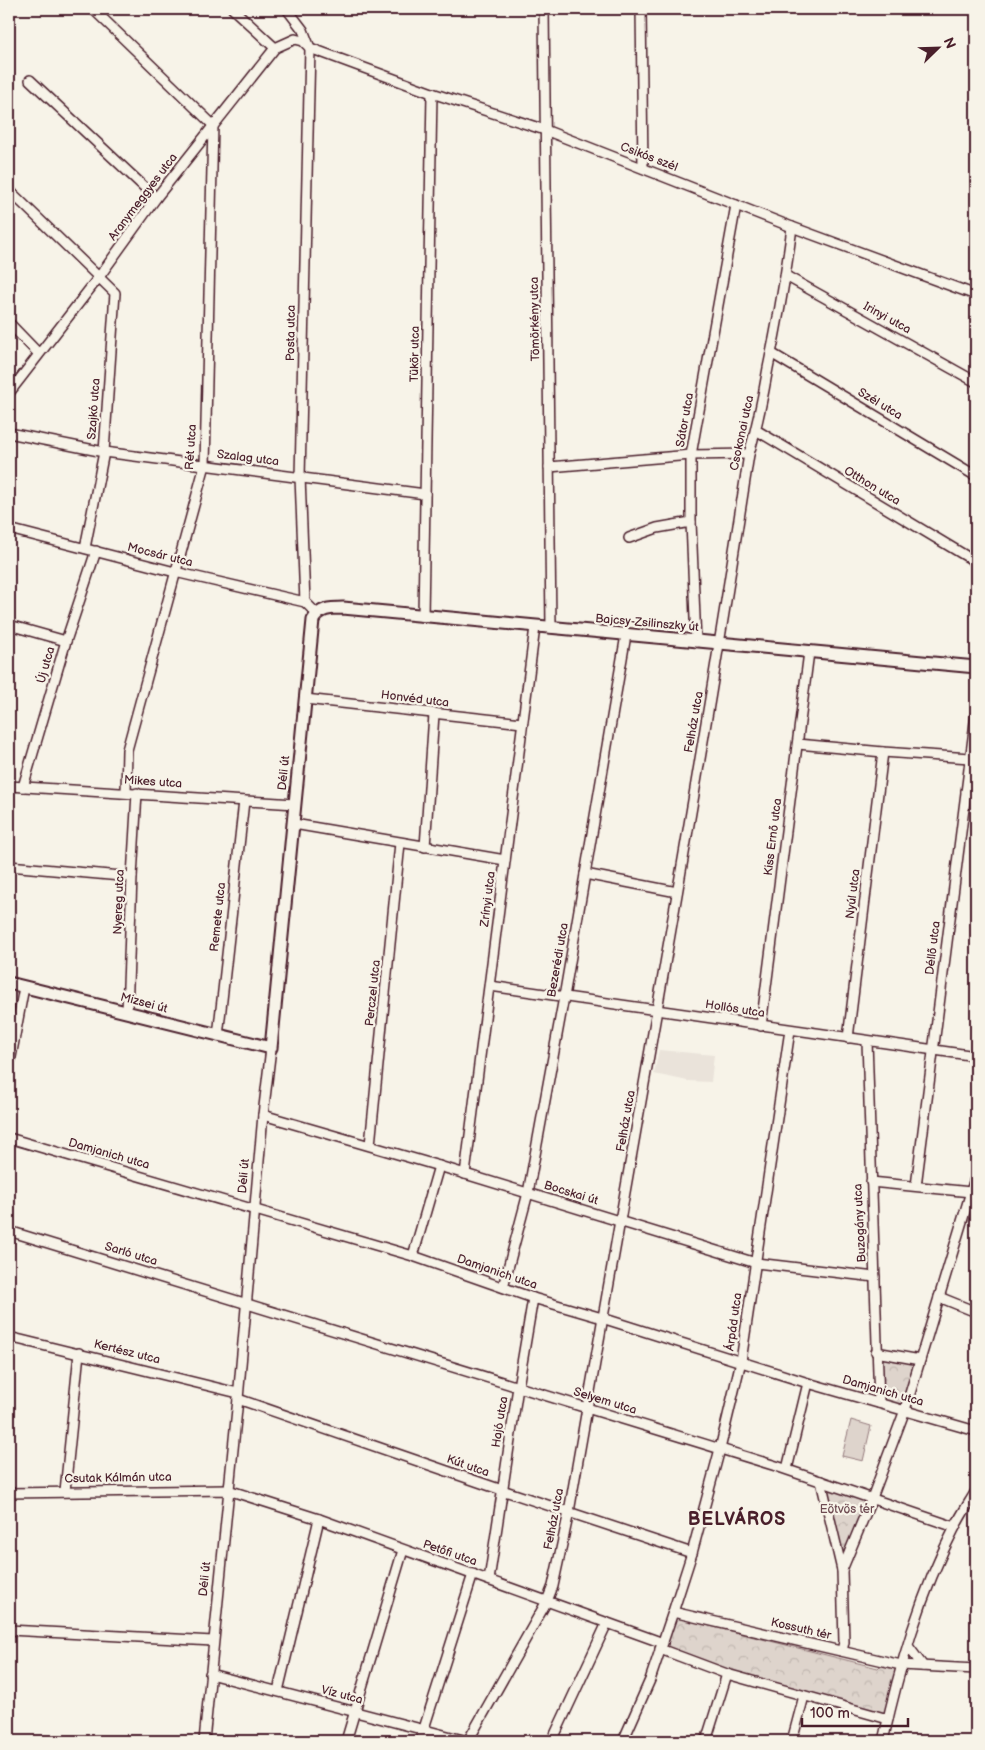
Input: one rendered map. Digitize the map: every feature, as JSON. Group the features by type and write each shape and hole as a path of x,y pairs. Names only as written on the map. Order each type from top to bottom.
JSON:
{"main road":[{"name":"Bajcsy-Zsilinszky út","path":"317,614 324,610 343,608 976,667"},
{"name":"Déli út","path":"271,1048 313,620 317,614"},
{"name":"Mizsei út","path":"9,983 271,1048"}],"street":[{"path":"93,9 213,125"},
{"path":"233,9 275,48 295,39 303,41 310,48"},
{"path":"287,9 303,30 310,48"},
{"name":"Tömörkény utca","path":"544,9 550,628"},
{"path":"641,9 643,168"},
{"name":"Aranymeggyes utca","path":"9,393 38,353 99,277 156,198 275,48"},
{"name":"Csikós szél","path":"310,48 432,93 545,130 792,227 976,295"},
{"name":"Posta utca","path":"305,602 300,477 310,48"},
{"path":"30,80 156,198"},
{"name":"Tükör utca","path":"423,616 432,93"},
{"name":"Rét utca","path":"126,792 127,750 205,465 213,125"},
{"name":"Szajkó utca","path":"9,190 115,293 104,452 85,548"},
{"name":"Sátor utca","path":"696,642 691,522 691,455 736,205"},
{"name":"Csokonai utca","path":"720,644 749,454 756,430 786,276 792,227"},
{"name":"Irinyi utca","path":"786,276 976,382"},
{"path":"9,323 38,353"},
{"name":"Szél utca","path":"771,353 976,476"},
{"name":"Otthon utca","path":"756,430 976,562"},
{"name":"Szalag utca","path":"9,434 104,452 425,494"},
{"path":"549,467 691,455 749,454"},
{"path":"629,538 657,528 691,522"},
{"name":"Mocsár utca","path":"9,530 305,602"},
{"name":"Új utca","path":"23,787 66,641 96,551"},
{"path":"305,602 317,614"},
{"path":"9,625 66,641"},
{"name":"Zrínyi utca","path":"465,1174 535,627"},
{"name":"Bezerédi utca","path":"503,1287 528,1193 564,997 626,635"},
{"name":"Felház utca","path":"467,1741 547,1601 553,1586 569,1512 602,1318 621,1221 720,644"},
{"name":"Kiss Ernő utca","path":"761,1026 810,652"},
{"name":"Honvéd utca","path":"305,698 522,723"},
{"path":"425,846 434,714"},
{"name":"Déllő utca","path":"916,1186 976,714"},
{"path":"798,744 970,758"},
{"name":"Nyúl utca","path":"848,1038 884,752"},
{"name":"Mikes utca","path":"9,786 137,792 295,804"},
{"name":"Nyereg utca","path":"127,1012 137,792"},
{"path":"966,792 976,793"},
{"name":"Remete utca","path":"218,1036 244,801"},
{"path":"294,824 505,860"},
{"name":"Perczel utca","path":"370,1145 400,843"},
{"path":"9,866 132,877"},
{"path":"585,874 676,892"},
{"name":"Hollós utca","path":"490,986 976,1056"},
{"path":"9,1068 24,987"},
{"name":"Árpád utca","path":"673,1612 692,1553 741,1361 790,1030"},
{"name":"Buzogány utca","path":"866,1041 879,1403"},
{"name":"Déli út","path":"204,1741 263,1115 271,1048"},
{"name":"Bocskai út","path":"263,1115 440,1166 756,1263 875,1277"},
{"name":"Damjanich utca","path":"9,1138 413,1256 533,1298 808,1383 976,1431"},
{"path":"413,1256 440,1166"},
{"path":"842,1570 872,1498 905,1410 976,1175"},
{"path":"871,1182 971,1192"},
{"name":"Sarló utca","path":"9,1231 246,1302"},
{"path":"939,1297 976,1312"},
{"name":"Hajó utca","path":"489,1580 533,1298"},
{"name":"Selyem utca","path":"246,1302 787,1469 955,1527"},
{"name":"Kertész utca","path":"9,1337 80,1353 238,1396"},
{"path":"876,1352 920,1360"},
{"path":"65,1491 80,1353"},
{"path":"787,1469 808,1383"},
{"name":"Kút utca","path":"238,1396 502,1490 692,1553"},
{"path":"821,1481 842,1570 844,1642 842,1651"},
{"name":"Csutak Kálmán utca","path":"9,1493 228,1490"},
{"name":"Petőfi utca","path":"228,1490 319,1519 473,1574 607,1623 662,1646"},
{"path":"883,1741 901,1665 926,1592 955,1527 976,1491"},
{"path":"278,1691 319,1519"},
{"path":"346,1741 403,1550"},
{"path":"420,1741 473,1574"},
{"path":"623,1741 650,1680 673,1612"},
{"name":"Kossuth tér","path":"673,1612 901,1665 976,1670"},
{"path":"552,1741 607,1623"},
{"path":"9,1630 213,1641"},
{"path":"662,1646 727,1674 888,1719"},
{"path":"908,1646 923,1666"},
{"name":"Víz utca","path":"210,1674 467,1741"},
{"path":"706,1741 727,1674"},
{"path":"792,1741 804,1696"}],"shaded area":[{"path":"659,1050 714,1055 711,1082 688,1081 654,1074"}],"green space":[{"path":"876,1352 920,1360 905,1410 879,1403"},
{"path":"851,1420 871,1426 863,1461 842,1456"},
{"name":"Eötvös tér","path":"823,1484 870,1499 843,1564"},
{"path":"673,1612 690,1616 686,1620 878,1668 885,1661 901,1665 888,1719 660,1649"}],"district":[{"name":"BELVÁROS","path":"737,1519"}]}
